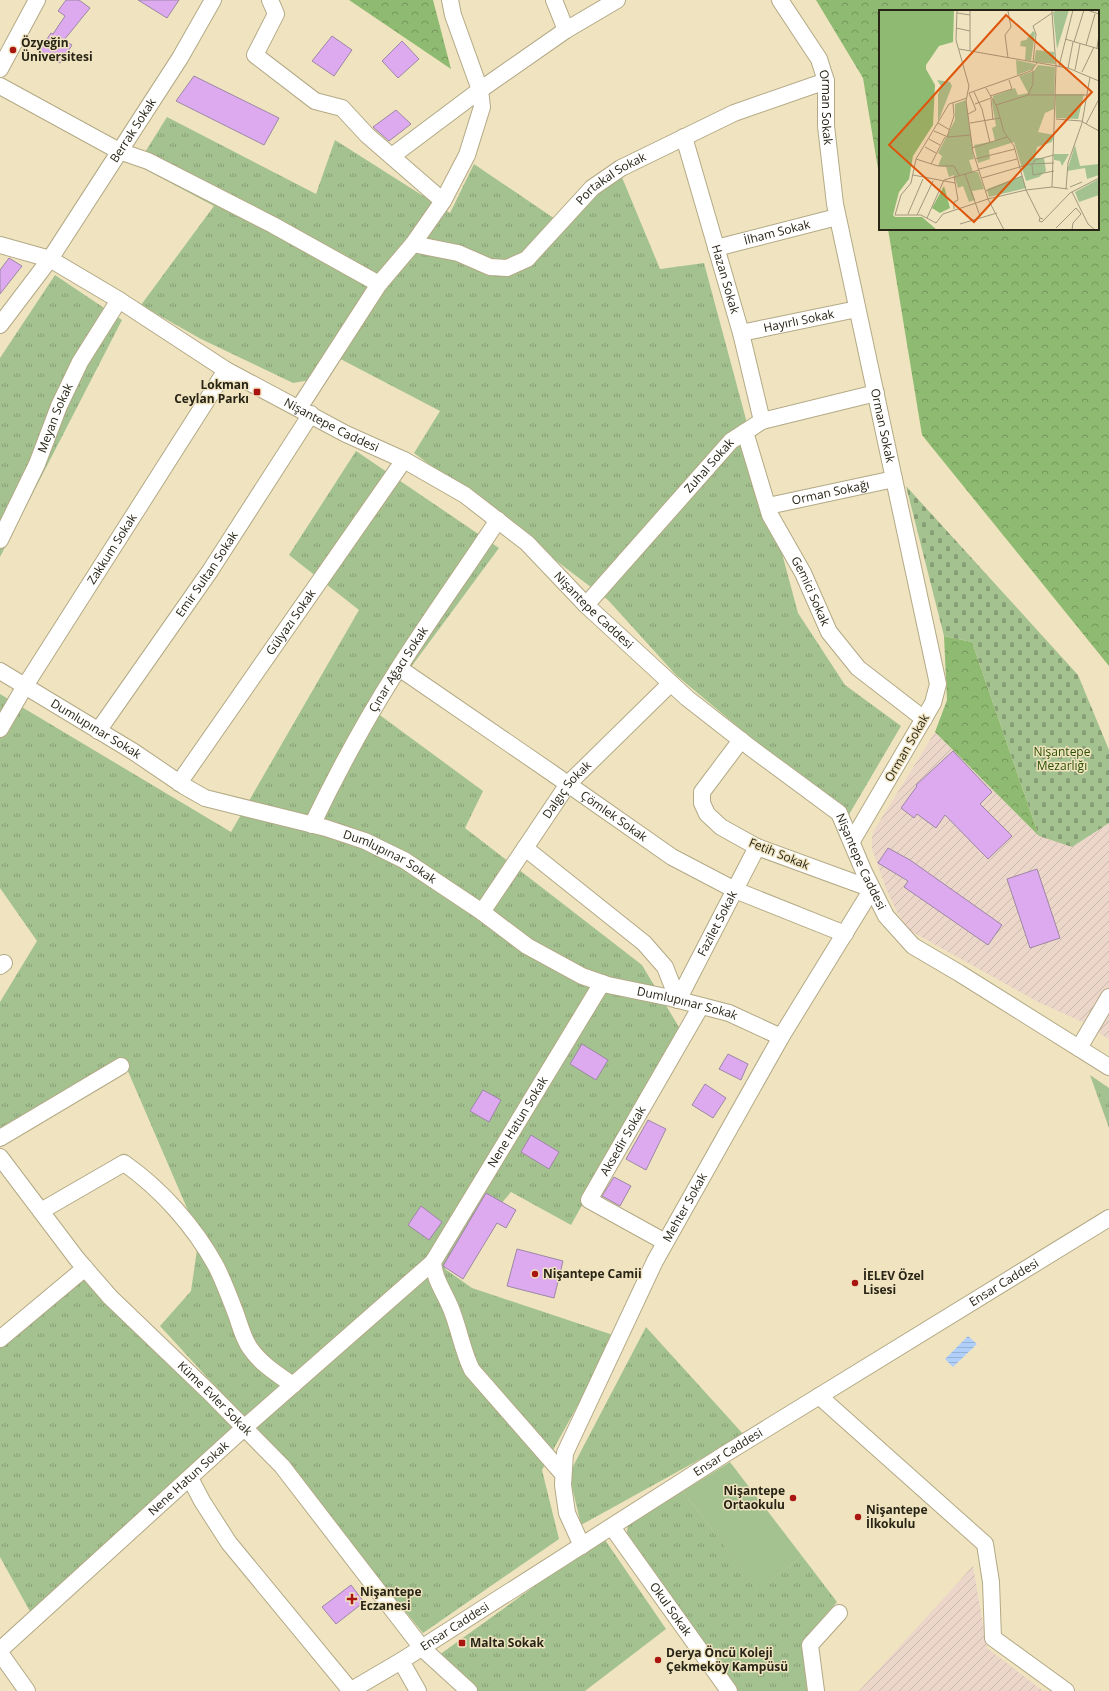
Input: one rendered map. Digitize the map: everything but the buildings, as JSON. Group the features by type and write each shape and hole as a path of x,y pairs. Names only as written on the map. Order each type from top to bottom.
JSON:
{"street":[{"path":"0,69 37,0"},
{"name":"Berrak Sokak","path":"0,325 50,259 180,58 213,0"},
{"path":"270,0 276,14 255,55 315,101 342,108 367,135 444,201"},
{"name":"Emir Sultan Sokak","path":"98,730 210,571 379,284 413,244 444,201 468,155 482,107 480,90 453,15 450,0"},
{"path":"554,0 566,30"},
{"path":"392,156 480,90 566,30 617,0"},
{"name":"Orman Sokak","path":"780,0 819,59 826,81 826,126 837,217 938,684 933,703 852,841"},
{"name":"Portakal Sokak","path":"413,244 458,253 490,267 507,268 527,259 592,188 621,168 734,113 826,81"},
{"path":"0,86 119,151 148,161 273,225 379,284"},
{"name":"Hazan Sokak","path":"684,137 741,333 762,421"},
{"name":"İlham Sokak","path":"716,248 837,217"},
{"name":"Nişantepe Caddesi","path":"0,245 50,259 118,300 226,370 346,434 404,460 465,495 527,543 586,605 687,698 839,813 864,872 886,916 913,946 1109,1067"},
{"name":"Meyan Sokak","path":"0,540 37,464 59,406 80,362 118,300"},
{"name":"Hayırlı Sokak","path":"741,333 857,309"},
{"name":"Zakkum Sokak","path":"0,729 25,686 226,370"},
{"name":"Zuhal Sokak","path":"586,605 731,441 762,421 876,393"},
{"name":"Gemici Sokak","path":"746,432 770,515 803,573 829,632 858,668 924,719"},
{"name":"Gülyazı Sokak","path":"179,783 404,460"},
{"name":"Orman Sokağı","path":"768,506 894,479"},
{"name":"Çınar Ağacı Sokak","path":"312,825 334,779 358,735 399,668 498,520"},
{"name":"Çömlek Sokak","path":"399,668 672,857 735,890 845,934"},
{"name":"Dumlupınar Sokak","path":"0,671 134,752 179,783 205,798 326,828 365,842 404,860 482,912 527,946 582,976 602,983 729,1013 781,1037"},
{"name":"Dalgıç Sokak","path":"482,912 568,784 671,683"},
{"name":"Fetih Sokak","path":"741,740 702,792 702,803 707,814 721,827 757,847 872,889"},
{"name":"Fazilet Sokak","path":"678,1000 757,847"},
{"path":"525,848 644,943 665,967 678,1000"},
{"name":"Mehter Sokak","path":"582,1546 567,1513 563,1485 565,1453 665,1242 781,1037 872,889"},
{"name":"Nene Hatun Sokak","path":"0,1650 244,1428 433,1262 602,983"},
{"path":"1079,1048 1109,997"},
{"name":"Aksedir Sokak","path":"665,1242 589,1200 701,1006"},
{"path":"0,1138 122,1066"},
{"name":"Küme Evler Sokak","path":"0,1157 85,1268 110,1297 282,1466 422,1648 469,1691"},
{"path":"41,1211 124,1162 152,1185 179,1213 216,1266 249,1347 262,1362 293,1385"},
{"name":"Ensar Caddesi","path":"351,1691 402,1661 718,1458 1109,1218"},
{"path":"433,1262 434,1274 453,1312 465,1356 472,1370 563,1474"},
{"path":"0,1339 85,1268"},
{"path":"819,1396 985,1544 991,1582 993,1638 1066,1691"},
{"path":"190,1478 202,1501 229,1543 351,1691"},
{"name":"Okul Sokak","path":"612,1527 729,1691"},
{"path":"816,1691 810,1645 839,1613"},
{"path":"0,1653 27,1691"},
{"path":"402,1661 418,1691"}],"shaded area":[{"path":"935,732 1039,836 1072,847 1109,823 1109,1040 1087,1024 1038,1002 909,930 897,912 887,891 872,849 873,832"},
{"path":"973,1566 987,1648 1043,1691 859,1691"}],"green space":[{"path":"349,0 433,0 451,69"},
{"path":"816,0 1109,0 1109,666 922,435 888,230 1099,230 1099,10 879,10 879,175 863,78"},
{"path":"167,117 316,194 335,140 450,213 474,164 558,221 621,175 660,269 704,263 798,613 845,685 901,726 847,818 676,675 608,600 414,453 440,411 329,353 310,380 293,383 201,339 141,305 214,206 137,165"},
{"path":"55,275 122,320 0,557 0,358"},
{"path":"356,451 499,548 377,713 483,791 465,828 642,965 680,1029 571,1225 511,1192 445,1269 472,1288 616,1336 542,1470 559,1539 423,1633 261,1436 160,1326 191,1291 199,1236 124,1062 0,1135 0,1002 37,941 0,888 0,694 231,832 359,610 289,555"},
{"name":"Nişantepe Mezarlığı","path":"906,486 1078,675 1109,750 1109,823 1072,847 1039,836 972,642 944,636"},
{"path":"944,636 972,642 1039,836 935,732 947,700"},
{"path":"1090,1075 1109,1088 1109,1128"},
{"path":"87,1276 244,1437 38,1626 0,1557 0,1348"},
{"path":"646,1327 744,1435 581,1525 569,1474"},
{"path":"730,1462 802,1556 758,1591 683,1491"},
{"path":"683,1491 758,1590 802,1556 837,1602 802,1642 809,1691 738,1691 626,1542 628,1522"},
{"path":"603,1537 666,1629 585,1691 478,1691 439,1655"}],"water":[{"path":"968,1336 977,1344 953,1367 945,1359"}],"place":[{"name":"Özyeğin Üniversitesi","path":"13,50"},
{"name":"Lokman Ceylan Parkı","path":"257,392"},
{"name":"Nişantepe Camii","path":"535,1274"},
{"name":"İELEV Özel Lisesi","path":"855,1283"},
{"name":"Nişantepe Ortaokulu","path":"793,1498"},
{"name":"Nişantepe İlkokulu","path":"858,1517"},
{"name":"Nişantepe Eczanesi","path":"352,1599"},
{"name":"Malta Sokak","path":"462,1643"},
{"name":"Derya Öncü Koleji Çekmeköy Kampüsü","path":"658,1660"}]}
